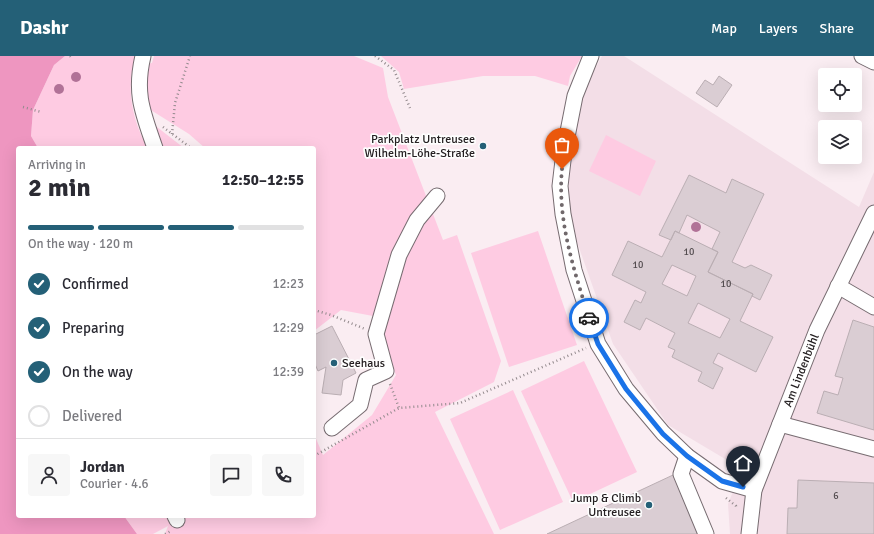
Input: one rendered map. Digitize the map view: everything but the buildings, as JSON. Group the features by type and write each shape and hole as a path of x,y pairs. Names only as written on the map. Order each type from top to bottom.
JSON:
{"street":[{"path":"143,56 138,90 142,111 155,146"},
{"path":"591,56 574,102 564,152 560,186 563,214 574,270 598,344 626,389 663,434 687,456 722,481 754,490"},
{"path":"862,56 874,62"},
{"path":"332,428 360,405 366,380 386,370 376,334 399,255 417,220 437,196"},
{"name":"Am Lindenbühl","path":"750,534 754,490 817,330 874,213"},
{"path":"838,286 874,307"},
{"path":"780,424 874,449"},
{"path":"687,456 681,474 706,534"}],"path":[{"path":"172,134 175,103 190,56"},
{"path":"375,56 394,70 410,108"},
{"path":"23,107 41,112"},
{"path":"160,125 188,146"},
{"path":"316,311 331,315 376,334"},
{"path":"316,455 399,408 460,403 598,344"},
{"path":"386,370 399,408"},
{"path":"725,497 736,506 736,513"}],"shaded area":[{"path":"0,56 65,56 54,65 33,110 31,136 37,146 16,146 16,518 125,518 137,534 0,534"},
{"path":"65,56 136,56 131,79 132,103 134,115 142,138 147,146 37,146 31,136 33,110 54,65"},
{"path":"154,56 354,56 383,68 388,97 443,240 457,235 501,361 494,382 435,412 494,534 165,534 168,526 153,534 137,534 125,518 316,518 316,439 323,455 372,415 396,375 373,316 341,310 316,329 316,146 203,146 189,134 146,107 147,64 152,63"},
{"path":"381,56 582,56 570,76 568,86 535,76 483,76 404,89 399,72"},
{"path":"602,56 624,56 859,207 874,172 874,534 730,534 728,504 742,469 668,425 613,344 570,222 568,170 581,95"},
{"path":"148,120 181,146 161,146"},
{"path":"606,135 656,161 640,196 589,171"},
{"path":"538,231 577,345 509,367 471,253"},
{"path":"584,361 637,472 573,502 521,391"},
{"path":"513,390 563,502 500,530 450,419"}],"way so far":[{"path":"562,169 560,186 563,214 574,270 589,318"}],"place":[{"name":"Parkplatz Untreusee Wilhelm-Löhe-Straße","path":"483,146"},
{"name":"Seehaus","path":"334,363"},
{"name":"Jump & Climb Untreusee","path":"649,505"}],"route":[{"path":"589,318 598,344 626,389 663,434 687,456 722,481 743,487"}]}
